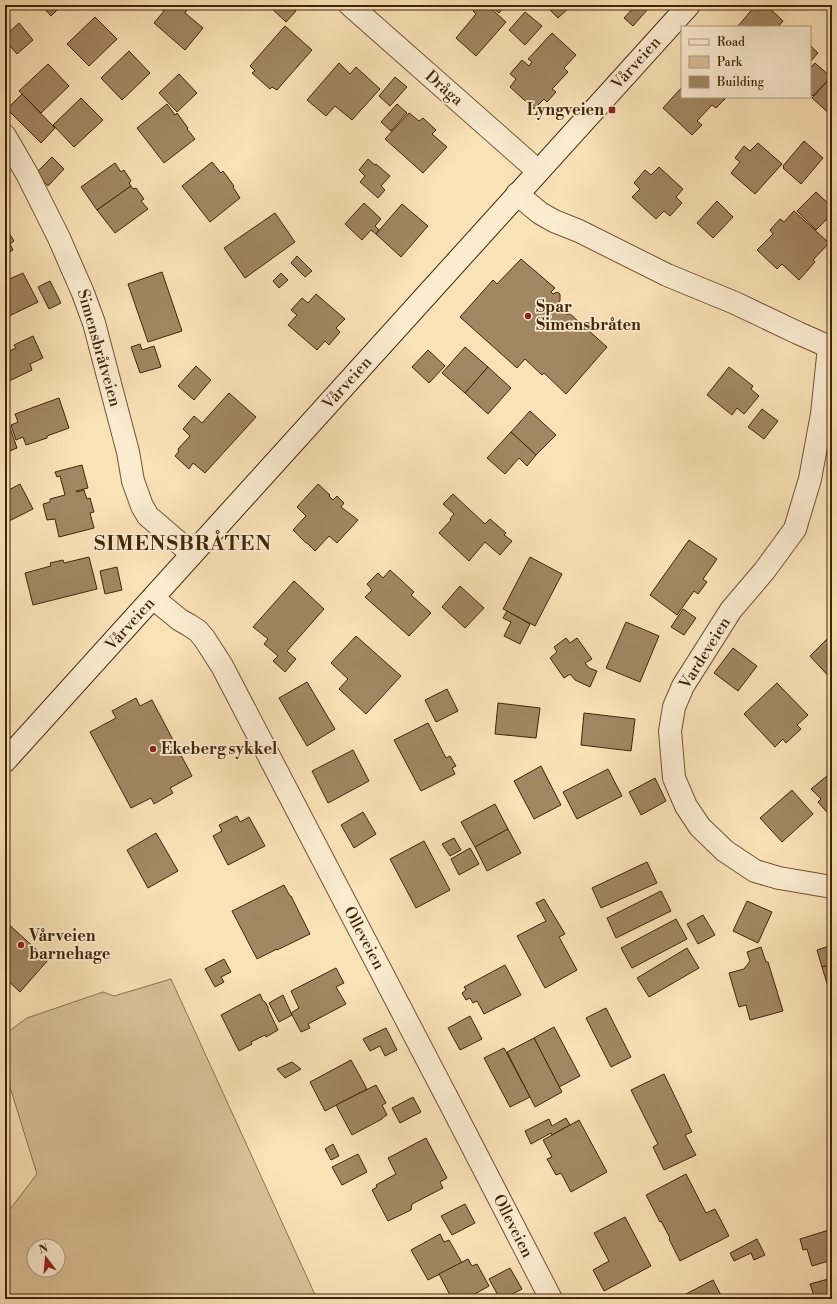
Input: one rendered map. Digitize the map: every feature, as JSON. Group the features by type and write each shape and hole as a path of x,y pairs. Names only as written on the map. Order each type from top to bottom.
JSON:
{"street":[{"name":"Dråga","path":"350,5 538,171"},
{"name":"Vårveien","path":"5,761 688,5"},
{"name":"Simensbråtveien","path":"5,136 27,174 59,238 84,293 94,323 128,452 133,481 142,506 148,516 192,554"},
{"path":"517,194 540,213 554,220 668,275 735,303 831,347"},
{"name":"Vardeveien","path":"831,347 822,414 810,479 795,529 765,570 731,610 683,686 674,707 670,730 674,778 686,806 700,827 725,851 755,871 778,878 832,887"},
{"name":"Olleveien","path":"153,598 180,620 198,631 222,666 551,1299"}],"green space":[{"path":"171,979 317,1299 5,1299 5,1216 37,1174 5,1071 5,1034 27,1018 103,992 114,996"}],"building":[{"path":"41,5 62,5 51,16"},
{"path":"157,5 185,5 188,8 185,13 203,28 185,50 154,23 164,11"},
{"path":"268,5 292,5 291,6 296,11 286,22"},
{"path":"478,5 487,5 506,22 476,56 456,38 476,14 473,11"},
{"path":"489,5 506,5 499,13"},
{"path":"549,5 572,5 558,18 547,7"},
{"path":"636,5 643,5 648,9 633,26 624,18"},
{"path":"756,5 766,5 783,21 779,26 738,26"},
{"path":"525,12 542,26 525,45 509,30"},
{"path":"95,17 117,39 89,66 67,44"},
{"path":"19,23 33,40 17,54 5,40 5,36"},
{"path":"285,26 312,50 277,90 272,87 270,89 252,73 255,71 250,66"},
{"path":"552,33 576,55 564,68 568,72 552,89 556,92 547,102 544,99 534,109 510,87 516,79 510,74 522,60 529,66 532,62 528,59"},
{"path":"811,46 818,53 811,61"},
{"path":"129,51 150,73 122,100 101,78"},
{"path":"339,63 350,74 356,67 380,89 352,120 335,106 326,116 307,100"},
{"path":"815,63 831,77 813,96 811,94 811,67"},
{"path":"48,64 69,86 41,113 19,91"},
{"path":"179,74 197,93 177,112 159,93"},
{"path":"832,76 832,116 812,98"},
{"path":"395,77 407,87 390,106 379,96"},
{"path":"681,88 681,98 725,99 716,108 712,105 697,121 702,125 692,135 663,108"},
{"path":"22,94 55,128 41,143 7,109"},
{"path":"81,98 103,120 74,147 53,125"},
{"path":"167,104 175,115 177,113 195,139 164,163 137,128"},
{"path":"397,104 407,113 391,131 381,122"},
{"path":"409,113 419,121 423,118 436,130 432,134 447,147 423,173 385,139"},
{"path":"804,141 823,158 801,184 783,168 783,166"},
{"path":"758,143 782,164 755,194 731,173 740,162 735,158 744,146 750,151"},
{"path":"52,157 64,169 48,186 35,174"},
{"path":"368,159 390,176 381,186 385,190 378,198 360,182 365,176 359,170"},
{"path":"212,162 221,173 223,171 234,186 233,187 240,198 210,222 182,186"},
{"path":"115,163 121,172 124,170 131,181 129,183 131,186 97,210 81,187"},
{"path":"659,167 683,189 676,197 682,203 670,216 664,211 656,219 632,197 640,189 634,183 645,170 651,175"},
{"path":"131,186 133,189 136,188 144,199 141,201 148,209 115,233 97,210"},
{"path":"816,192 832,207 832,214 816,230 797,211"},
{"path":"717,201 733,217 713,238 697,223"},
{"path":"364,203 381,219 375,226 379,230 376,234 371,230 362,240 345,224"},
{"path":"402,204 428,226 401,257 376,234"},
{"path":"794,211 829,243 813,260 815,262 799,280 782,264 777,269 757,250 773,234 770,230 780,219 784,222"},
{"path":"275,213 295,242 245,278 224,248"},
{"path":"5,227 14,241 10,244 13,250 5,255"},
{"path":"297,256 312,271 305,277 291,263"},
{"path":"521,259 555,288 551,292 553,294 557,292 560,294 560,301 556,304 568,315 569,313 607,347 566,394 544,373 542,375 525,359 517,368 460,317 493,280 497,284"},
{"path":"162,272 182,331 148,342 128,284"},
{"path":"23,273 38,302 5,318 5,281"},
{"path":"281,273 288,280 279,288 273,281"},
{"path":"50,281 61,303 49,309 38,287"},
{"path":"316,294 345,319 336,328 340,332 329,345 325,341 317,350 288,325 297,315 291,310 302,298 308,303"},
{"path":"33,336 43,358 30,364 32,370 5,383 5,353 16,348 14,345"},
{"path":"140,344 142,350 154,346 161,367 140,373 131,347"},
{"path":"465,347 488,367 465,393 442,373"},
{"path":"428,350 445,366 429,383 412,367"},
{"path":"196,366 211,380 194,400 178,386"},
{"path":"488,367 511,388 488,414 465,393"},
{"path":"729,367 753,386 751,389 759,396 744,414 737,408 732,415 707,395"},
{"path":"229,393 256,417 205,473 193,463 189,469 175,456 179,451 178,449 190,436 183,429 194,416 202,423"},
{"path":"59,398 69,428 47,436 47,438 26,445 23,437 16,440 11,425 18,422 15,414"},
{"path":"762,409 778,421 764,439 748,427"},
{"path":"530,411 556,435 536,455 511,432"},
{"path":"5,413 17,448 5,453"},
{"path":"511,432 536,455 527,466 519,458 505,474 487,458"},
{"path":"82,465 88,488 76,491 84,490 87,499 90,498 94,512 90,513 94,528 59,537 55,519 47,520 43,504 50,502 50,499 65,495 60,476 57,477 55,472"},
{"path":"20,484 33,509 5,523 5,492"},
{"path":"318,484 330,495 329,496 333,500 337,496 344,503 341,507 358,520 337,543 329,536 315,551 293,530 306,516 297,507"},
{"path":"453,494 485,524 490,519 506,533 504,535 512,541 500,555 485,542 469,561 439,533 451,520 450,519 454,514 443,504"},
{"path":"689,540 717,559 703,579 707,582 698,594 694,591 677,615 650,595"},
{"path":"89,557 97,589 33,605 25,573 51,566 50,563 63,560 64,563"},
{"path":"530,557 562,574 535,626 503,609"},
{"path":"117,567 122,590 105,594 100,571"},
{"path":"390,570 414,592 411,595 431,613 409,636 365,597 372,590 367,584 378,573 383,578"},
{"path":"294,581 324,609 287,651 296,659 285,672 273,661 278,656 264,644 268,639 253,627"},
{"path":"460,586 484,608 465,628 442,607"},
{"path":"683,609 696,618 684,635 671,627"},
{"path":"507,611 530,624 520,644 504,636 511,622 503,618"},
{"path":"626,622 659,636 640,682 606,668"},
{"path":"356,636 401,676 366,714 339,689 348,679 331,663"},
{"path":"830,636 832,638 832,680 810,656"},
{"path":"566,638 570,643 577,638 592,659 585,663 589,668 597,671 590,687 575,680 570,674 564,678 550,658 557,652 554,647"},
{"path":"733,648 757,666 738,691 714,673"},
{"path":"307,682 335,729 307,746 279,698"},
{"path":"777,683 808,715 797,725 801,729 786,743 783,739 775,747 744,714"},
{"path":"447,689 458,711 436,722 425,700"},
{"path":"136,698 140,706 152,700 192,776 170,788 173,793 154,804 151,798 131,808 90,732 116,718 112,711"},
{"path":"498,703 540,708 536,738 495,734"},
{"path":"584,713 635,719 631,751 581,745"},
{"path":"428,723 446,758 450,756 456,766 452,768 455,774 421,791 394,740"},
{"path":"353,750 369,781 328,803 312,771"},
{"path":"541,766 561,805 534,819 514,781"},
{"path":"608,769 622,796 577,819 563,792"},
{"path":"832,772 832,818 818,802 821,799 811,789"},
{"path":"655,778 666,801 641,815 629,792"},
{"path":"792,790 813,814 782,842 760,818"},
{"path":"495,804 508,829 475,847 461,822"},
{"path":"363,812 376,834 354,848 341,825"},
{"path":"237,816 240,822 249,817 265,846 228,865 213,836 222,831 219,825"},
{"path":"508,829 521,853 487,871 475,847"},
{"path":"156,833 178,871 148,888 127,850"},
{"path":"454,838 461,850 450,856 442,844"},
{"path":"424,841 450,890 416,908 390,859"},
{"path":"470,848 479,864 459,875 451,859"},
{"path":"647,862 657,883 601,908 592,888"},
{"path":"284,885 310,934 257,959 232,911"},
{"path":"661,891 671,911 616,938 607,918"},
{"path":"544,899 565,934 559,937 577,970 545,988 517,936 546,921 536,903"},
{"path":"747,901 772,912 758,943 733,931"},
{"path":"703,915 715,935 698,944 687,924"},
{"path":"676,919 687,939 632,968 621,948"},
{"path":"5,921 48,960 20,992 5,978"},
{"path":"832,945 832,964 822,967 817,950"},
{"path":"761,947 766,962 768,962 783,1011 750,1020 746,1005 739,1007 729,973 744,969 750,961 747,952"},
{"path":"687,948 699,968 649,997 637,978"},
{"path":"224,959 231,972 221,977 224,982 215,987 205,969"},
{"path":"832,964 832,1000 822,967"},
{"path":"505,965 521,995 484,1014 477,1001 473,1003 470,998 466,1000 462,993 466,990 464,987"},
{"path":"336,968 344,983 336,987 346,1004 308,1024 310,1028 301,1032 291,1013 299,1008 291,991"},
{"path":"260,994 268,1007 278,1030 266,1037 265,1035 251,1042 252,1044 239,1051 221,1015"},
{"path":"283,995 292,1015 279,1022 269,1003"},
{"path":"606,1008 631,1057 611,1067 586,1018"},
{"path":"470,1016 482,1039 460,1050 448,1028"},
{"path":"554,1027 580,1076 559,1087 534,1038"},
{"path":"386,1028 397,1050 385,1056 380,1046 370,1051 363,1039"},
{"path":"534,1038 562,1092 535,1107 507,1052"},
{"path":"504,1048 530,1097 510,1107 484,1058"},
{"path":"351,1060 367,1089 325,1111 310,1082"},
{"path":"292,1062 301,1069 285,1078 277,1069"},
{"path":"664,1074 692,1132 685,1135 696,1155 664,1170 653,1147 658,1144 631,1090"},
{"path":"376,1085 386,1103 382,1105 387,1115 352,1135 336,1105"},
{"path":"413,1097 421,1112 400,1123 392,1108"},
{"path":"566,1118 570,1125 531,1144 525,1131 549,1119 552,1126"},
{"path":"579,1120 607,1172 571,1192 561,1173 556,1175 547,1159 552,1157 543,1140"},
{"path":"426,1138 447,1178 440,1182 443,1188 412,1204 411,1210 388,1221 372,1190 377,1187 376,1185 396,1174 388,1158"},
{"path":"333,1144 339,1156 331,1160 325,1149"},
{"path":"358,1154 367,1172 342,1185 332,1167"},
{"path":"686,1174 706,1213 715,1209 729,1236 680,1261 669,1239 670,1238 646,1195"},
{"path":"465,1204 475,1223 452,1235 441,1216"},
{"path":"625,1217 651,1266 604,1291 593,1270 609,1261 594,1233"},
{"path":"832,1229 832,1260 812,1266 807,1249 803,1250 800,1239"},
{"path":"440,1234 444,1242 449,1240 462,1263 428,1280 411,1250"},
{"path":"757,1239 765,1255 754,1260 751,1253 734,1261 730,1253"},
{"path":"468,1259 472,1266 477,1264 489,1286 466,1299 452,1299 439,1274"},
{"path":"510,1268 522,1289 503,1299 500,1299 489,1279"},
{"path":"832,1278 832,1297 827,1299 815,1299 810,1284"},
{"path":"713,1280 723,1299 682,1299 682,1296"}],"place":[{"name":"Lyngveien","path":"612,110"},
{"name":"Spar Simensbråten","path":"528,316"},
{"name":"Ekeberg sykkel","path":"153,749"},
{"name":"Vårveien barnehage","path":"21,945"}],"district":[{"name":"SIMENSBRÅTEN","path":"183,544"}]}
